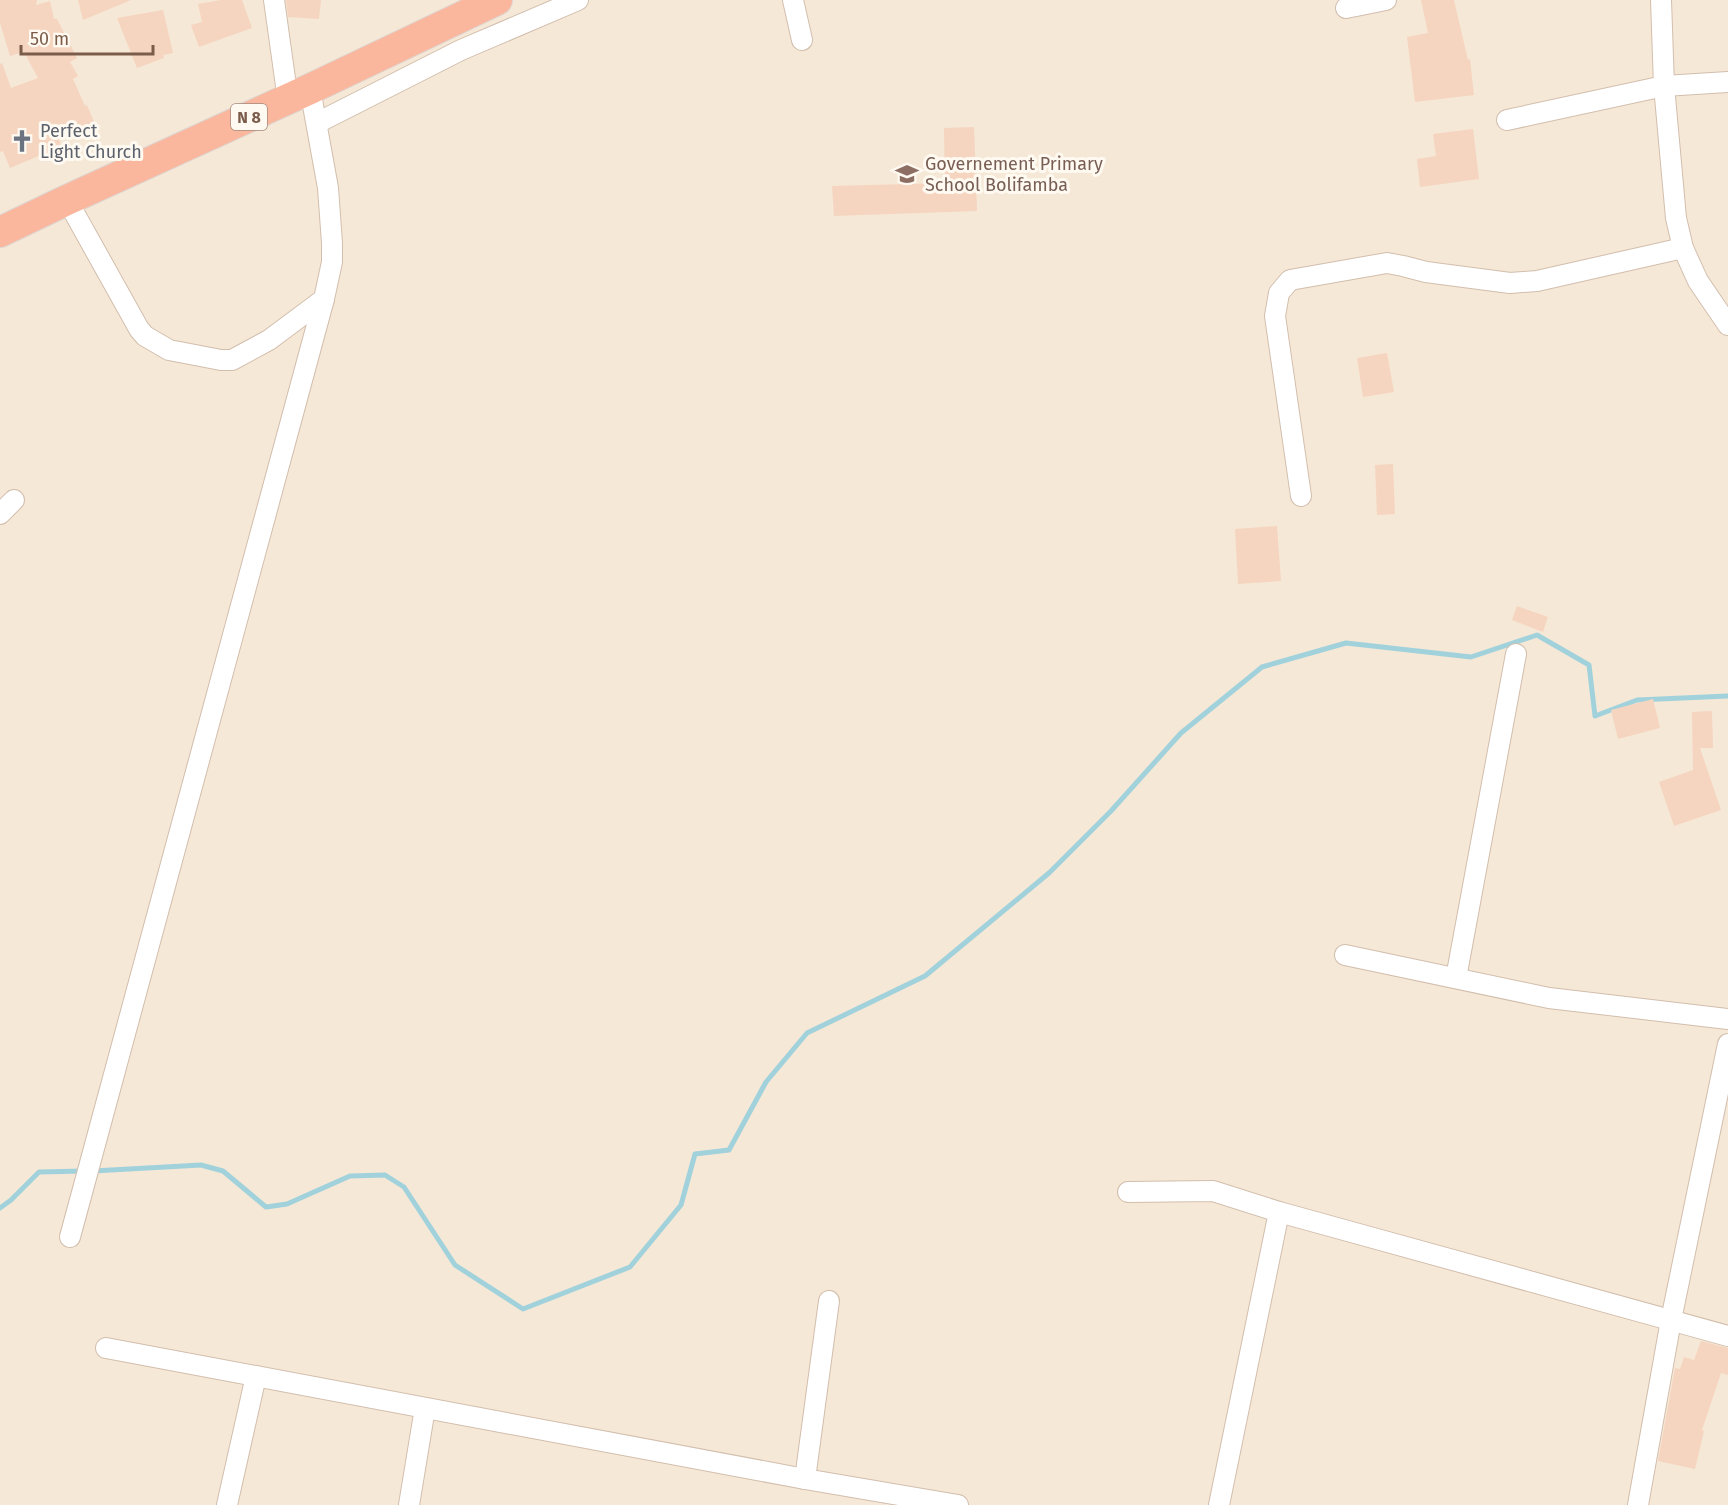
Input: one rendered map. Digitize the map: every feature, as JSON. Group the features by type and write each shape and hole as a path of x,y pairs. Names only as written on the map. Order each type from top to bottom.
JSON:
{"highway":[{"name":"N 8","path":"0,232 497,0"}],"street":[{"path":"70,1237 332,262 328,188 317,123 299,94 274,0"},
{"path":"317,123 461,50 578,0"},
{"path":"793,0 802,40"},
{"path":"1346,8 1386,0"},
{"path":"1661,0 1664,86 1676,218 1683,248 1698,280 1728,325"},
{"path":"1507,120 1664,86 1728,82"},
{"path":"67,200 139,329 145,336 169,350 232,360 270,340 324,298"},
{"path":"1301,496 1275,316 1279,293 1290,280 1387,263 1426,273 1519,283 1537,281 1683,248"},
{"path":"1456,978 1516,654"},
{"path":"1345,955 1571,1001 1728,1019"},
{"path":"1638,1505 1671,1320 1728,1044"},
{"path":"1128,1191 1213,1191 1279,1212 1728,1336"},
{"path":"1219,1505 1279,1212"},
{"path":"805,1479 829,1301"},
{"path":"106,1348 805,1479 958,1505"},
{"path":"227,1505 256,1376"},
{"path":"409,1505 425,1408"}],"shaded area":[{"path":"0,0 1728,0 1728,1505 0,1505"}],"building":[{"path":"0,0 37,0 36,5 50,1 54,19 57,19 77,58 70,62 78,76 73,79 94,122 59,138 62,151 42,157 41,155 10,168 3,151 0,152 0,64 2,63 11,88 38,78 24,52 10,56 0,23"},
{"path":"78,0 131,0 83,20"},
{"path":"221,0 242,0 252,28 199,47 191,25 202,22 198,4"},
{"path":"286,0 321,0 319,19 288,17"},
{"path":"1421,0 1454,0 1468,60 1470,59 1474,95 1415,102 1407,37 1428,33"},
{"path":"163,10 173,53 163,55 164,58 137,68 117,18"},
{"path":"974,127 977,211 834,216 832,186 945,183 944,128"},
{"path":"1473,129 1479,179 1420,187 1417,159 1436,156 1433,134"},
{"path":"1387,353 1394,392 1363,397 1357,358"},
{"path":"1393,464 1395,514 1377,515 1375,465"},
{"path":"1277,526 1281,581 1238,584 1235,529"},
{"path":"1517,606 1548,617 1543,632 1512,620"},
{"path":"1653,699 1660,728 1618,739 1611,710"},
{"path":"1712,711 1713,748 1700,748 1721,810 1674,826 1659,782 1693,770 1692,712"},
{"path":"1701,1341 1728,1348 1728,1375 1721,1373 1702,1430 1704,1431 1695,1469 1658,1461 1675,1368 1680,1369 1684,1357 1694,1360"}],"waterway":[{"path":"93,1171 201,1165 223,1171 266,1207 287,1204 350,1176 385,1175 404,1187 455,1265 523,1309 630,1267 681,1205 695,1154 729,1150 766,1082 807,1033 925,976 1049,873 1111,811 1181,733 1262,667 1346,643 1471,657 1537,635 1589,665 1595,716 1637,700 1728,696"},
{"path":"0,1208 39,1172 84,1171"}],"place":[{"name":"Perfect Light Church","path":"22,141"},
{"name":"Governement Primary School Bolifamba","path":"907,174"}]}
